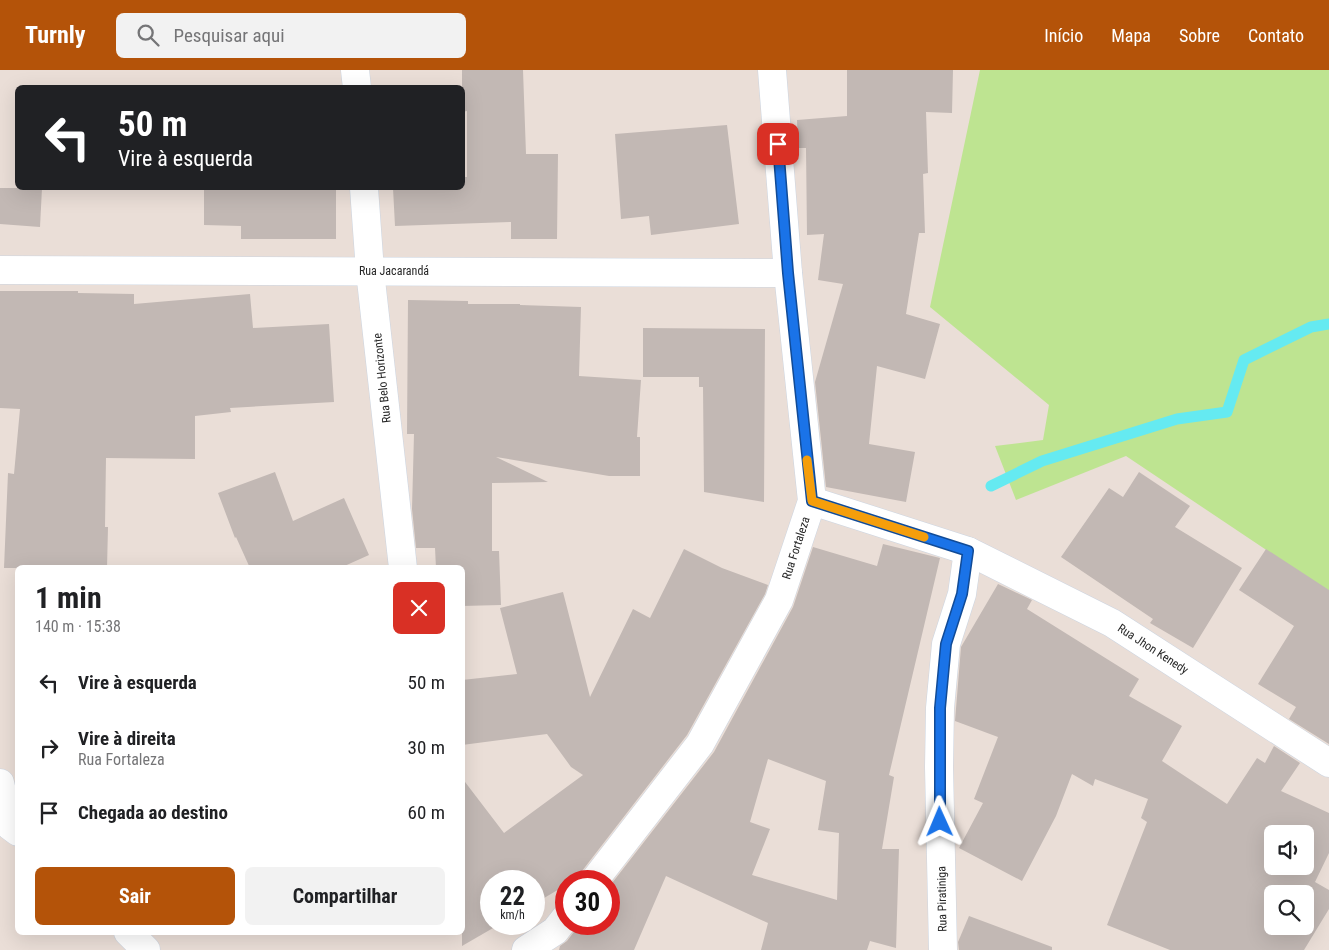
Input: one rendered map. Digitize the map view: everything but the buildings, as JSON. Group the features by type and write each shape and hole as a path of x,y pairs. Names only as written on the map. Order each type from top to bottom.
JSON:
{"street":[{"path":"356,70 357,85"},
{"name":"Rua Fortaleza","path":"603,870 700,744 779,600 812,501 788,273 772,70"},
{"name":"Rua Belo Horizonte","path":"364,190 370,271 403,565"},
{"name":"Rua Jacarandá","path":"0,270 788,273"},
{"name":"Rua Jhon Kenedy","path":"812,501 968,551 1112,623 1329,764"},
{"name":"Rua Piratiniga","path":"943,950 939,767 940,708 946,644 962,594 968,551"},
{"path":"0,782 10,826 15,830"},
{"path":"526,950 555,931"},
{"path":"131,935 146,950"}],"green space":[{"path":"980,70 1329,70 1329,592 1126,456 1016,500 995,446 1043,440 1049,405 930,307"}],"waterway":[{"path":"991,486 1042,461 1177,419 1227,412 1244,360 1311,327 1329,324"}],"slow traffic":[{"path":"807,460 812,501 924,537"}],"route":[{"path":"778,144 788,273 812,501 968,551 962,594 946,644 940,708 940,822"}]}
